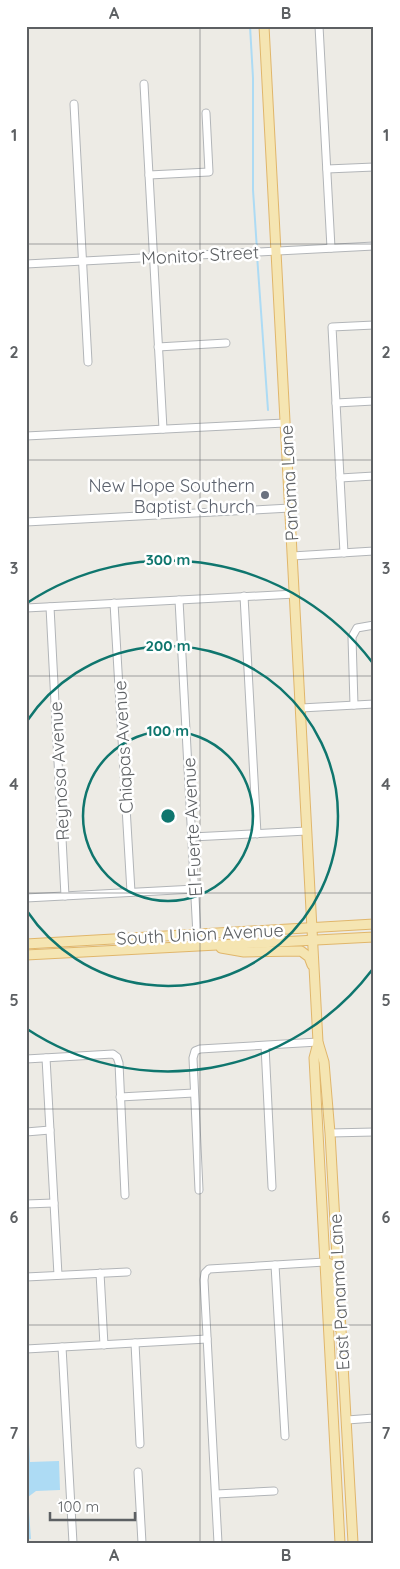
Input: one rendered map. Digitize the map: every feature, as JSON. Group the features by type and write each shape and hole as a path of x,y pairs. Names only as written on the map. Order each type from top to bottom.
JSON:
{"main road":[{"name":"Panama Lane","path":"264,26 313,940"},
{"name":"South Union Avenue","path":"26,944 374,925"},
{"path":"313,940 317,934 354,931 374,925"},
{"path":"234,944 248,938 300,934 312,928"},
{"path":"185,947 185,944 189,941 224,938 241,932"},
{"name":"South Union Avenue","path":"26,955 374,937"},
{"name":"East Panama Lane","path":"313,940 318,1042 314,1062 340,1543"},
{"path":"214,945 244,952 301,951 309,957 315,973"},
{"name":"East Panama Lane","path":"318,1042 324,1062 330,1134 353,1543"},
{"path":"314,1062 320,1078 324,1125 330,1134"},
{"path":"324,1262 330,1264 334,1314 336,1324 342,1333"},
{"path":"329,1344 336,1367 339,1407 341,1414 347,1420"}],"street":[{"path":"319,26 331,248"},
{"path":"144,84 163,429"},
{"path":"74,104 88,362"},
{"path":"149,175 209,172 206,113"},
{"path":"327,169 374,167"},
{"name":"Monitor Street","path":"26,264 374,246"},
{"path":"344,553 332,328 374,325"},
{"path":"158,347 226,343"},
{"path":"336,403 374,401"},
{"path":"26,436 285,423"},
{"path":"340,478 374,476"},
{"path":"26,522 290,508"},
{"path":"292,556 374,551"},
{"path":"26,608 294,594"},
{"path":"244,596 257,834"},
{"name":"El Fuerte Avenue","path":"179,600 198,935"},
{"name":"Chiapas Avenue","path":"114,603 131,892"},
{"name":"Reynosa Avenue","path":"50,606 65,896"},
{"path":"354,705 352,637 357,628 374,625"},
{"path":"301,708 374,704"},
{"path":"192,837 307,831"},
{"path":"26,898 195,889"},
{"path":"199,1190 194,1093 193,1058 195,1052 200,1049 318,1042"},
{"path":"265,1046 272,1187"},
{"path":"26,1059 113,1054 117,1057 119,1063 126,1195"},
{"path":"46,1058 58,1275"},
{"path":"120,1097 194,1093"},
{"path":"26,1132 50,1130"},
{"path":"330,1134 374,1132"},
{"path":"26,1204 54,1202"},
{"path":"218,1543 205,1273 209,1269 324,1262"},
{"path":"275,1265 285,1436"},
{"path":"26,1277 127,1272"},
{"path":"100,1273 104,1345"},
{"path":"26,1349 208,1339"},
{"path":"135,1343 140,1444"},
{"path":"62,1347 73,1543"},
{"path":"347,1420 374,1418"},
{"path":"138,1472 142,1543"},
{"path":"216,1494 274,1491"}],"water":[{"path":"26,1387 30,1462 59,1461 60,1490 36,1491 28,1497 31,1539 26,1539"}],"waterway":[{"path":"250,26 253,78 253,190 257,250"},
{"path":"257,255 268,410"}],"place":[{"name":"New Hope Southern Baptist Church","path":"265,495"}]}
